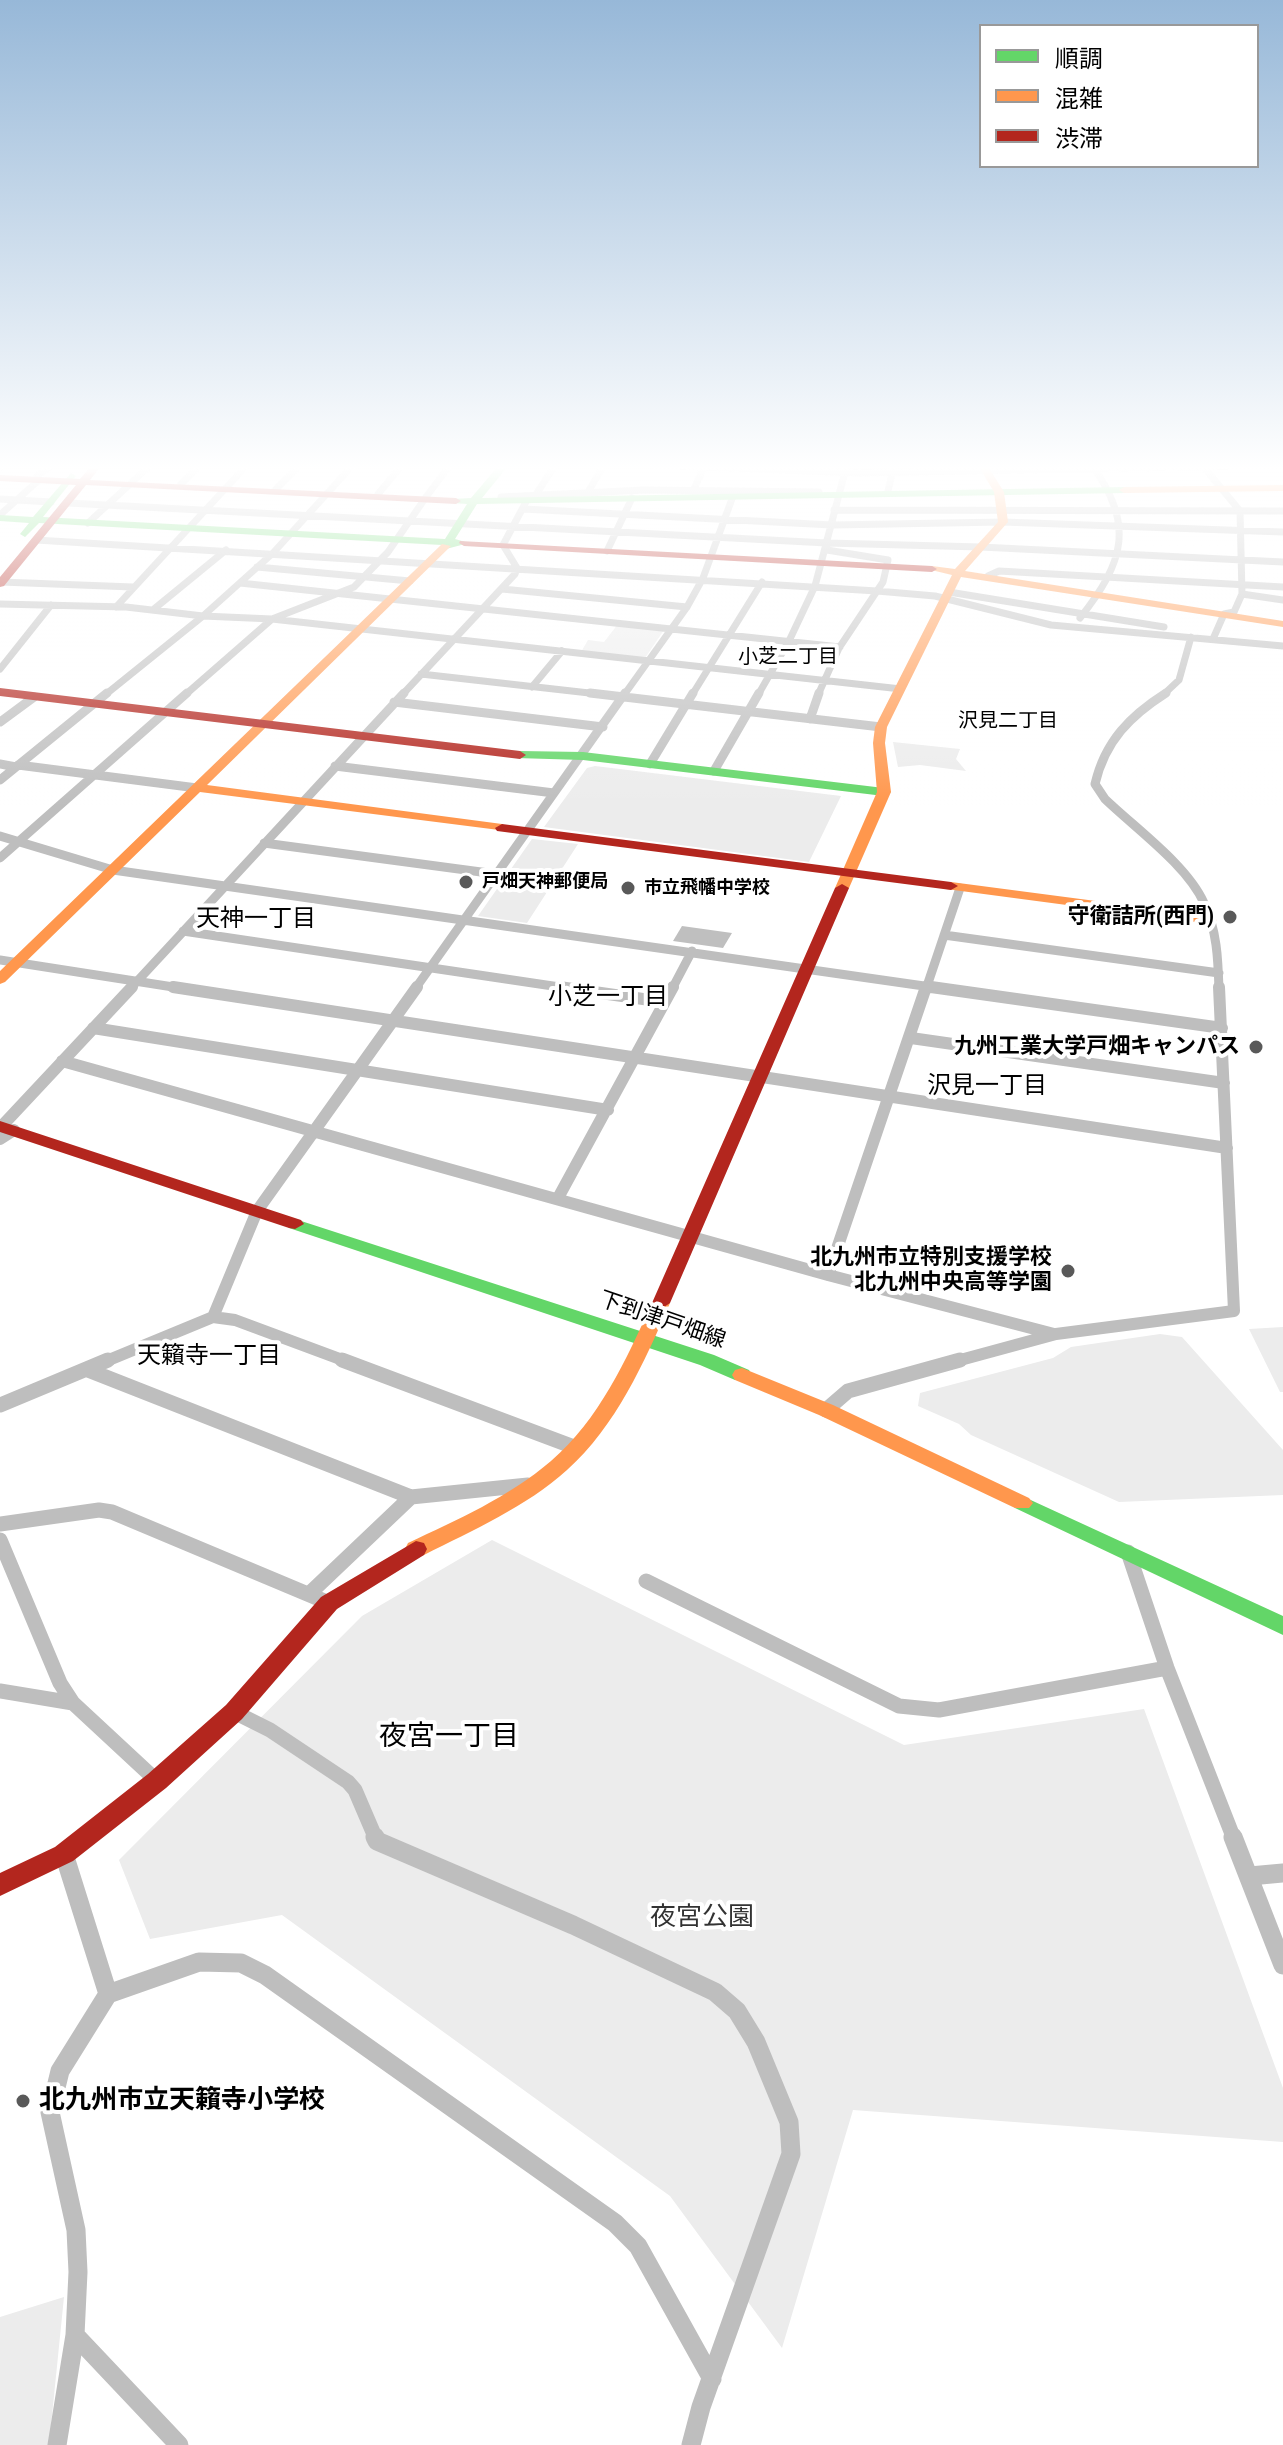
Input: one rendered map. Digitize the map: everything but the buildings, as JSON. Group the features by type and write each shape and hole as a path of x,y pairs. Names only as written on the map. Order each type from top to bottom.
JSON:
{"main road":[{"path":"0,1885 64,1854 157,1781 234,1712 329,1603 397,1558 487,1514 534,1485 560,1465 606,1411 645,1340 884,792 885,779 877,747 881,727 955,579"},
{"path":"1006,579 1283,624"},
{"path":"0,979 8,961 113,870 410,581"},
{"path":"0,692 504,755 583,756 884,792"},
{"path":"197,788 1210,920"},
{"name":"下到津戸畑線","path":"4,1130 719,1364 826,1410 1283,1626"}],"street":[{"path":"28,579 133,587"},
{"path":"116,607 140,579"},
{"path":"154,609 190,579"},
{"path":"0,780 244,579"},
{"path":"0,858 272,619 301,605 343,593 362,579"},
{"path":"380,579 410,581"},
{"path":"4,1130 62,1061 509,579"},
{"path":"213,1317 257,1211 650,661 702,579"},
{"path":"719,579 946,595 1283,646"},
{"path":"714,771 789,641 817,579"},
{"path":"810,719 823,680 840,647 882,579"},
{"path":"1073,627 1109,579"},
{"path":"1122,579 1243,590 1283,600"},
{"path":"1214,636 1224,614 1234,612 1243,590 1242,579"},
{"path":"650,764 762,582"},
{"path":"240,583 840,647"},
{"path":"1243,590 1283,587"},
{"path":"502,589 687,607"},
{"path":"946,595 1016,618 1073,627 1191,637 1214,636"},
{"path":"0,604 154,609 203,616 272,619 901,689"},
{"path":"0,669 51,605"},
{"path":"826,1410 848,1391 1056,1334 1234,1311 1217,944 1210,920 1192,882 1098,789 1108,748 1119,730 1134,714 1174,687 1182,676 1191,637"},
{"path":"532,687 562,651"},
{"path":"421,674 881,727"},
{"path":"0,722 34,697"},
{"path":"394,702 603,727"},
{"path":"0,764 197,788"},
{"path":"335,766 554,793"},
{"path":"0,836 113,870 1222,1028"},
{"path":"264,843 496,874"},
{"path":"828,1275 960,888"},
{"path":"183,931 664,1002"},
{"path":"944,935 1219,973"},
{"path":"558,1198 692,951"},
{"path":"8,961 1227,1148"},
{"path":"93,1028 608,1110"},
{"path":"911,1038 1224,1083"},
{"path":"62,1061 828,1275 1056,1334"},
{"path":"0,1405 213,1317 235,1320 574,1447"},
{"path":"88,1370 411,1497 534,1485"},
{"path":"310,1593 411,1497"},
{"path":"0,1524 99,1510 112,1512 329,1603"},
{"path":"0,1540 60,1683 73,1703 157,1781"},
{"path":"1128,1552 1167,1668 1283,1965"},
{"path":"646,1581 899,1706 916,1710 939,1710 1167,1668"},
{"path":"0,1691 73,1703"},
{"path":"234,1712 270,1730 348,1782 355,1790 377,1841 573,1925 715,1992 737,2011 756,2042 789,2122 791,2154 691,2445"},
{"path":"64,1854 108,1994"},
{"path":"1250,1876 1283,1873"},
{"path":"57,2445 75,2335 78,2272 76,2230 50,2112 60,2071 108,1994 199,1962 241,1963 265,1975 615,2223 638,2246 712,2379"},
{"path":"75,2335 179,2445"}],"green space":[{"path":"618,624 664,630 645,658 581,652 588,640 604,642"},
{"path":"893,742 960,749 956,759 966,771 920,765 898,767"},
{"path":"595,766 841,796 809,862 544,827 587,768"},
{"path":"532,839 578,844 527,923 478,916"},
{"path":"1283,1327 1283,1392 1280,1392 1249,1329"},
{"path":"1160,1334 1182,1337 1283,1450 1283,1495 1119,1502 971,1435 959,1424 918,1406 920,1393 1053,1358 1071,1347"},
{"name":"夜宮公園","path":"492,1540 904,1745 1144,1709 1283,2088 1283,2142 853,2110 782,2348 670,2196 282,1915 150,1939 119,1860 362,1616"},
{"path":"64,2297 49,2445 0,2445 0,2317"}],"shaded area":[{"path":"682,926 732,933 723,948 673,941"}],"traffic: fast":[{"path":"520,755 583,756 884,792"},
{"path":"295,1224 707,1360 742,1375"},
{"path":"1022,1503 1283,1626"}],"traffic: slow":[{"path":"0,979 412,579"},
{"path":"842,888 884,792 879,743 881,727 955,579"},
{"path":"996,579 1283,624"},
{"path":"197,788 502,828"},
{"path":"951,886 1210,920"},
{"path":"416,1549 528,1490 577,1448 619,1390 661,1303"},
{"path":"742,1375 826,1410 1022,1503"}],"traffic: jam":[{"path":"0,584 4,579"},
{"path":"0,692 520,755"},
{"path":"502,828 951,886"},
{"path":"661,1303 842,888"},
{"path":"0,1126 295,1224"},
{"path":"0,1885 64,1854 157,1781 234,1712 329,1603 416,1549"}],"place":[{"name":"戸畑天神郵便局","path":"466,882"},
{"name":"市立飛幡中学校","path":"628,888"},
{"name":"守衛詰所(西門)","path":"1230,917"},
{"name":"九州工業大学戸畑キャンパス","path":"1256,1047"},
{"name":"北九州市立特別支援学校 北九州中央高等学園","path":"1068,1271"},
{"name":"北九州市立天籟寺小学校","path":"23,2101"}],"district":[{"name":"小芝二丁目","path":"788,658"},
{"name":"沢見二丁目","path":"1008,722"},
{"name":"天神一丁目","path":"256,920"},
{"name":"小芝一丁目","path":"608,998"},
{"name":"沢見一丁目","path":"987,1087"},
{"name":"天籟寺一丁目","path":"209,1357"},
{"name":"夜宮一丁目","path":"449,1738"}]}
